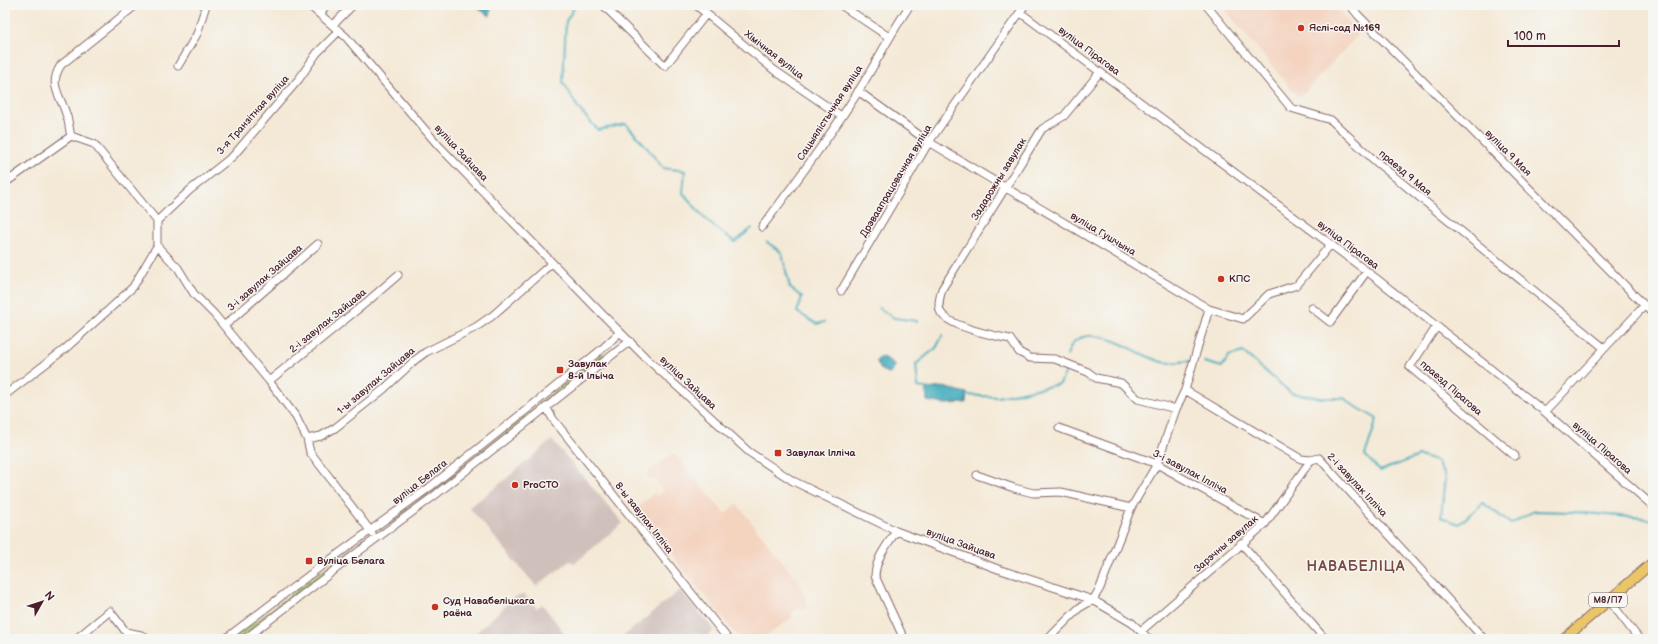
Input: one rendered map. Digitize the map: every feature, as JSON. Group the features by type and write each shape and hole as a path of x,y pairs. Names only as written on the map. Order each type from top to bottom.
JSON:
{"main road":[{"name":"М8/П7","path":"1564,639 1653,562"}],"street":[{"path":"71,136 66,115 55,87 56,73 62,65 136,5"},
{"path":"178,66 197,34 206,5"},
{"name":"вуліца Зайцава","path":"309,5 339,30 438,145 620,332 749,452 793,481 896,531 998,568 1093,600 1132,623 1149,639"},
{"path":"321,15 325,5"},
{"path":"333,25 353,5"},
{"path":"603,5 665,66 707,13"},
{"name":"Хімічная вуліца","path":"696,5 774,70 841,116"},
{"path":"840,5 889,37"},
{"name":"Сацыялістычная вуліца","path":"762,227 810,163 858,91 889,37 910,5"},
{"name":"Дрэваапрацовачная вуліца","path":"841,291 928,142 1026,5"},
{"name":"праезд 9 Мая","path":"1206,5 1291,108 1331,120 1374,160 1604,348"},
{"name":"вуліца 9 Мая","path":"1350,5 1358,15 1653,314"},
{"name":"вуліца Пірагова","path":"1021,13 1367,271 1545,412 1653,506"},
{"name":"3-я Транзітная вуліца","path":"157,221 190,190 233,156 299,78 317,53 339,30"},
{"name":"Задарожны завулак","path":"1100,72 1064,116 1042,129 942,289 938,302 941,313 946,319 982,334 1010,340 1019,352 1030,358 1055,358 1088,372 1096,378 1121,383 1138,399 1176,409"},
{"name":"вуліца Гушчына","path":"858,91 928,142 1209,309 1243,319 1269,294 1296,285 1331,244"},
{"path":"5,183 71,136"},
{"path":"5,395 65,349 133,287 157,246 157,221 94,144 71,136"},
{"name":"3-і завулак Зайцава","path":"224,326 318,244"},
{"path":"157,246 178,268 194,294 224,326 296,416 307,439 310,452 376,539"},
{"name":"1-ы завулак Зайцава","path":"307,439 321,436 335,428 384,389 415,360 426,352 476,327 492,316 552,262"},
{"path":"1312,308 1330,322 1367,271"},
{"name":"2-і завулак Зайцава","path":"269,381 398,275"},
{"path":"1545,412 1645,305"},
{"path":"1048,639 1079,608 1093,600 1100,588 1131,508 1157,464 1176,409 1185,390 1209,309"},
{"name":"праезд Пірагова","path":"1437,326 1410,367 1515,456"},
{"name":"вуліца Белага","path":"225,639 430,488 602,349 620,332"},
{"name":"вуліца Белага","path":"245,639 440,492 630,341"},
{"name":"2-і завулак Ілліча","path":"1185,390 1301,459 1311,460 1319,458 1484,639"},
{"name":"8-ы завулак Ілліча","path":"546,407 553,419 728,639"},
{"name":"3-і завулак Ілліча","path":"1059,428 1157,464 1265,524"},
{"name":"Зарэчны завулак","path":"1141,631 1241,543 1265,524 1311,460"},
{"path":"977,475 1033,493 1061,492 1131,508"},
{"path":"896,531 881,553 876,565 875,576 904,639"},
{"path":"1241,543 1326,639"},
{"path":"1609,600 1639,639"},
{"path":"76,639 110,611 126,632 141,635 147,639"}],"shaded area":[{"path":"1221,5 1335,5 1359,34 1299,98"},
{"path":"552,440 623,523 575,563 570,561 536,586 469,507 489,493"},
{"path":"673,453 725,514 737,504 801,585 808,606 803,610 800,607 791,614 793,617 762,639 740,639 635,510 654,493 657,496 663,490 654,479 651,481 646,474"},
{"path":"680,590 714,630 703,639 620,639"},
{"path":"524,594 537,608 542,604 569,639 469,639 514,598"}],"green space":[{"path":"602,353 605,356 495,445 390,525 388,523 445,480"},
{"path":"352,548 355,551 241,639 233,639"}],"water":[{"path":"480,5 489,5 491,8 490,16 479,9"},
{"path":"882,356 896,365 890,374 881,370 876,360"},
{"path":"943,387 967,393 966,403 945,404 927,401 926,389"}],"waterway":[{"path":"576,5 566,21 563,82 578,108 598,130 626,124 663,168 685,171 683,193 708,222 735,242 752,228"},
{"path":"767,242 782,253 790,288 802,297 797,312 817,324 824,322"},
{"path":"879,308 894,318 917,321"},
{"path":"931,389 918,387 916,364 936,348 943,335"},
{"path":"1067,355 1074,342 1083,337 1094,336 1118,342 1152,359 1165,363 1190,361"},
{"path":"1204,362 1222,367 1229,356 1243,352 1291,393 1321,398 1344,398 1377,419 1365,455 1380,471 1419,456 1436,461 1445,477 1441,517 1459,524 1483,503 1511,524 1534,511 1573,512 1643,518 1653,521"},
{"path":"965,395 998,397 1060,384 1066,371"}],"place":[{"name":"Яслі-сад №169","path":"1301,28"},
{"name":"КПС","path":"1221,279"},
{"name":"Завулак 8-й Ільіча","path":"560,370"},
{"name":"Завулак Ілліча","path":"778,453"},
{"name":"ProСТО","path":"515,485"},
{"name":"Вуліца Белага","path":"309,561"},
{"name":"Суд Навабеліцкага раёна","path":"435,607"}],"district":[{"name":"НАВАБЕЛІЦА","path":"1356,566"}]}
